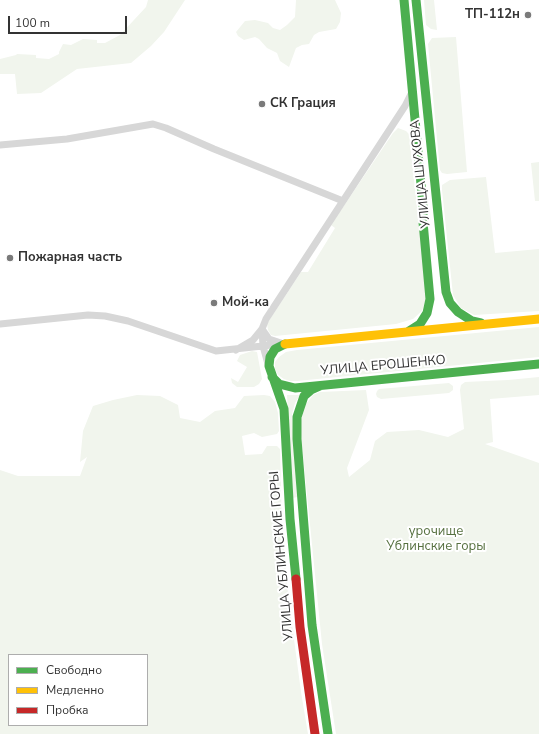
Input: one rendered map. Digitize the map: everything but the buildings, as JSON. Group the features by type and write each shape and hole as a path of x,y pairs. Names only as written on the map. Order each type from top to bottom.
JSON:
{"main road":[{"name":"УЛИЦА ШУХОВА","path":"404,0 430,299 427,313 420,324 409,331"},
{"name":"УЛИЦА ШУХОВА","path":"416,0 446,292 450,303 458,312 472,321 485,324"},
{"path":"272,377 269,366 270,357 275,349 283,344 539,319"},
{"name":"УЛИЦА ЕРОШЕНКО","path":"272,377 279,384 286,387 295,388 539,364"},
{"name":"УЛИЦА УБЛИНСКИЕ ГОРЫ","path":"272,377 284,410 290,519 300,620 315,734"},
{"name":"УЛИЦА УБЛИНСКИЕ ГОРЫ","path":"320,386 311,390 304,396 297,417 297,439 312,625 328,734"}],"street":[{"path":"236,350 253,340 262,329 266,319 405,106 412,92"},
{"path":"0,145 67,139 153,124 343,201"},
{"path":"0,324 88,316 105,316 128,320 216,351 283,344"},
{"path":"262,329 269,339 283,344"},
{"path":"262,329 263,346 269,366"}],"green space":[{"path":"148,0 185,0 164,32 151,46 131,63 77,69 41,93 17,94 15,74 0,74 0,59 17,54 36,55 36,58 49,59 59,54 63,44 71,45 83,39 97,40 97,43 105,43 120,35 146,7"},
{"path":"296,0 335,0 341,13 340,22 336,29 319,32 314,35 309,44 296,48 289,67 280,61 277,53 267,48 259,39 255,37 244,40 238,36 236,32 245,21 255,20 268,23 273,28 280,30 295,17"},
{"path":"424,0 434,0 437,30 431,29 426,25"},
{"path":"456,37 467,172 447,174 442,173 440,170 428,44 432,38"},
{"path":"398,128 409,134 425,281 426,298 422,311 413,319 396,324 275,336 271,335 267,324 301,272 308,272 335,228 331,225 393,133"},
{"path":"539,162 539,201 535,201 531,163"},
{"path":"486,177 495,253 539,249 539,311 474,315 461,308 453,295 442,185 450,180"},
{"path":"539,327 539,357 297,381 284,379 278,375 275,369 275,362 279,357 286,352 297,350"},
{"path":"252,351 257,352 262,379 259,384 254,387 237,387 232,383 231,378 238,382 247,367 237,361 240,355"},
{"name":"урочище Ублинские горы","path":"539,377 539,395 490,399 493,442 485,444 539,463 539,734 336,734 322,644 301,435 301,420 306,404 313,395 320,392 366,390 369,410 347,468 349,477 370,460 375,441 387,432 419,430 448,437 464,429 460,390 461,385 465,382"},
{"path":"449,383 453,386 453,390 449,393 381,399 377,397 376,394 379,389"},
{"path":"137,395 160,396 178,405 180,418 200,422 215,411 235,408 244,396 270,396 275,402 278,413 279,431 277,434 262,437 254,433 242,436 245,455 262,454 267,446 277,446 280,449 282,529 288,594 308,734 0,734 0,470 18,476 80,476 87,457 80,462 83,431 93,406"},
{"path":"287,395 300,395 295,403 292,414 297,497 293,498"}],"traffic: fast":[{"path":"404,0 430,299 427,313 420,324 409,331"},
{"path":"416,0 446,292 450,303 458,312 472,321 481,323"},
{"path":"285,344 275,349 270,357 269,366 284,409 290,519 296,579"},
{"path":"272,377 279,384 295,388 539,364"},
{"path":"320,386 311,390 304,396 297,417 297,439 312,625 328,734"}],"traffic: slow":[{"path":"285,344 539,319"}],"traffic: jam":[{"path":"296,579 300,627 315,734"}],"place":[{"name":"ТП-112н","path":"528,15"},
{"name":"СК Грация","path":"262,104"},
{"name":"Пожарная часть","path":"10,258"},
{"name":"Мой-ка","path":"214,303"}]}
